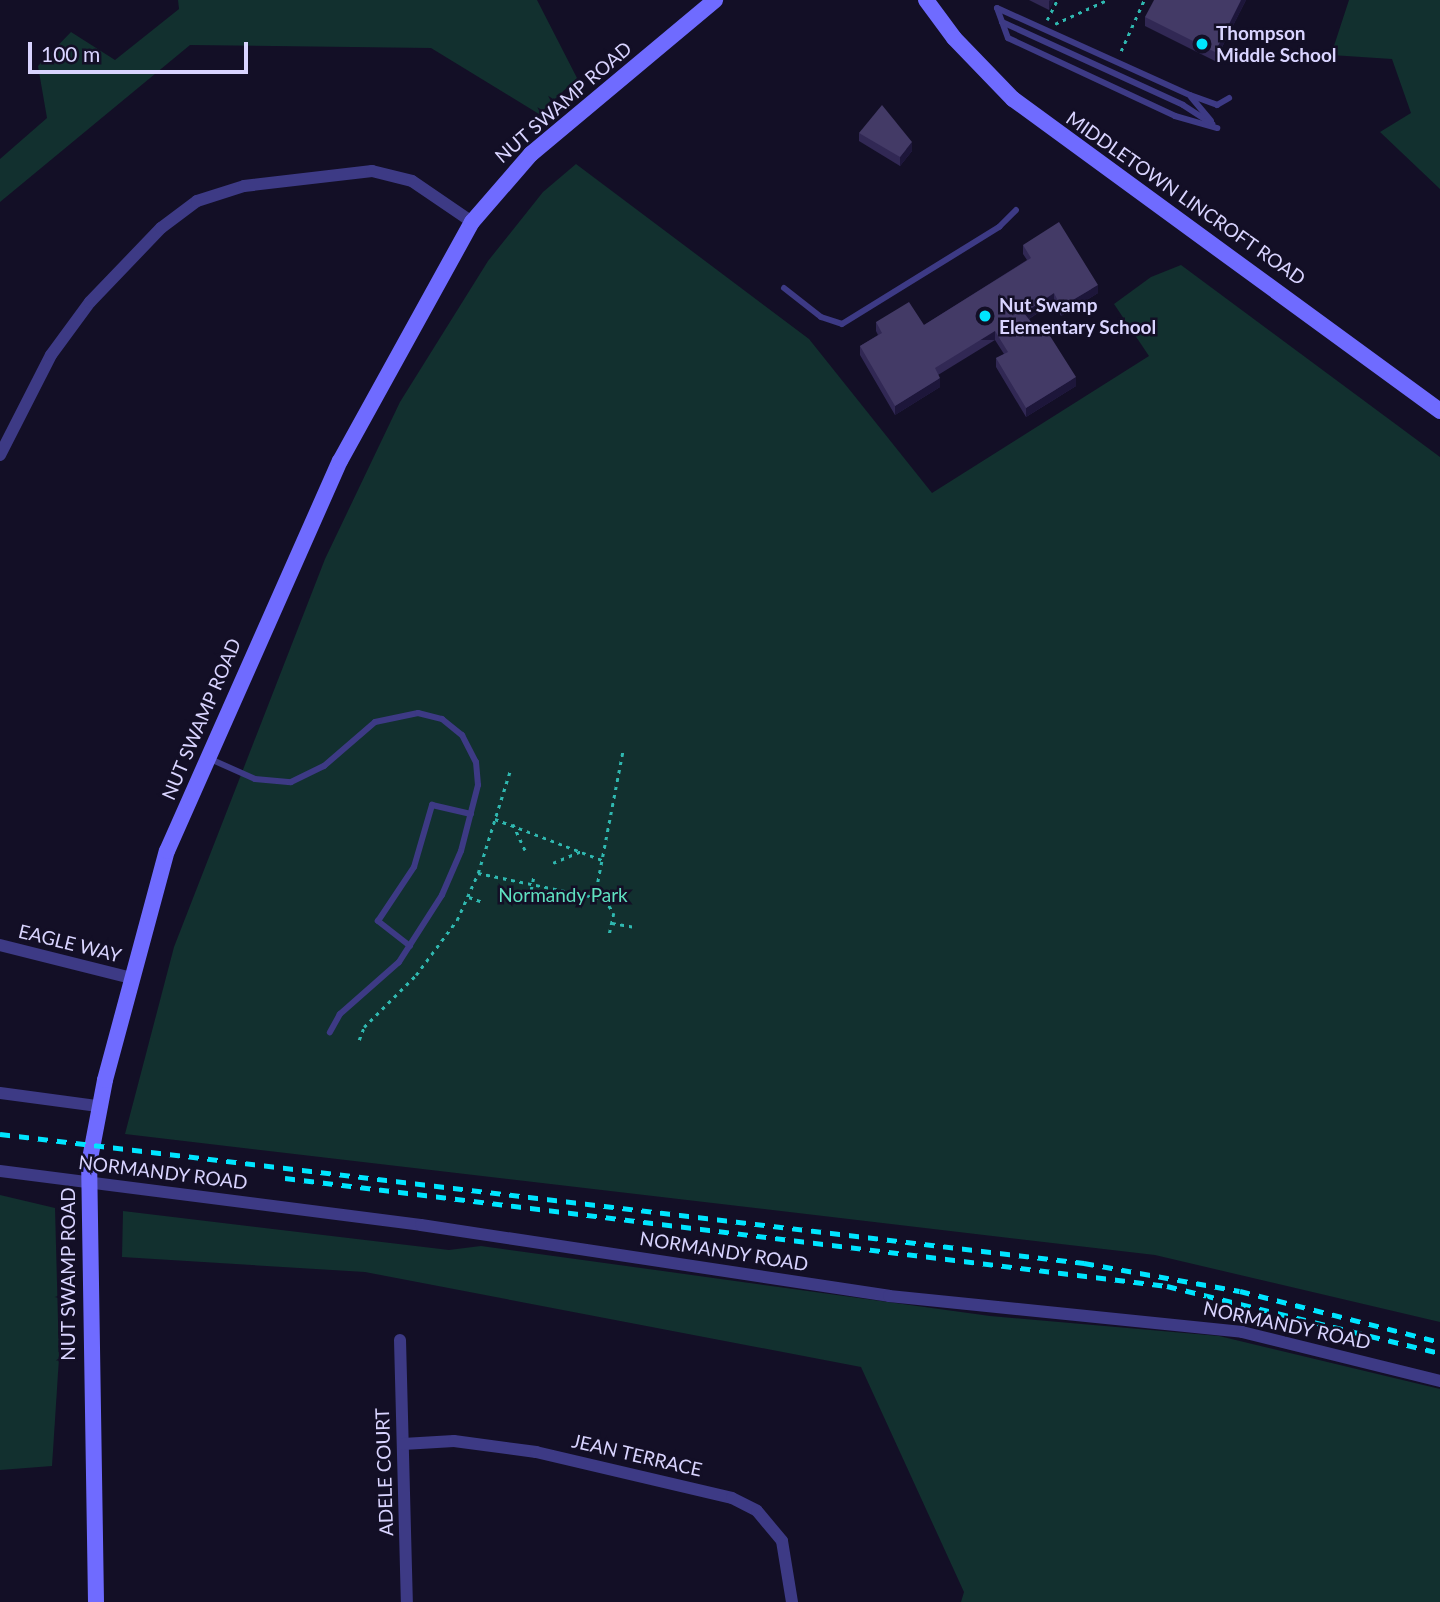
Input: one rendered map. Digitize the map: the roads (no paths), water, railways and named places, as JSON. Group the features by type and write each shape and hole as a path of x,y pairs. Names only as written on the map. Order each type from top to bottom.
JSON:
{"main road":[{"name":"NUT SWAMP ROAD","path":"96,1602 88,1181 99,1106 167,851 206,757 340,461 472,222 531,154 715,0"},
{"name":"MIDDLETOWN LINCROFT ROAD","path":"926,0 987,75 1023,107 1440,411"}],"street":[{"path":"0,455 51,355 82,311 161,228 197,201 244,186 372,171 412,181 472,222"},
{"name":"EAGLE WAY","path":"0,945 131,978"},
{"path":"0,1093 99,1106"},
{"name":"NORMANDY ROAD","path":"0,1171 435,1227 889,1296 1242,1332 1440,1381"},
{"name":"ADELE COURT","path":"400,1340 407,1602"},
{"name":"JEAN TERRACE","path":"403,1444 454,1441 536,1452 732,1498 757,1511 782,1541 792,1602"}],"lane":[{"path":"1217,128 1175,116 1008,38 997,8 1190,95 1217,105 1229,97"},
{"path":"1002,22 1183,105 1217,128"},
{"path":"1190,95 1217,128"},
{"path":"784,288 821,317 842,324 999,227 1016,210"},
{"path":"206,757 255,779 291,782 324,766 375,722 418,713 442,719 463,735 475,762 478,785 471,814 442,895 410,946 365,996 340,1014 330,1032"},
{"path":"410,946 378,921 414,867 432,805 471,814"}],"railway":[{"path":"0,1134 1084,1263 1240,1291 1440,1342"},
{"path":"285,1178 1167,1286 1440,1353"}],"place":[{"name":"Thompson Middle School","path":"1202,44"},
{"name":"Nut Swamp Elementary School","path":"985,316"}],"park label":[{"name":"Normandy Park","path":"563,895"}]}
